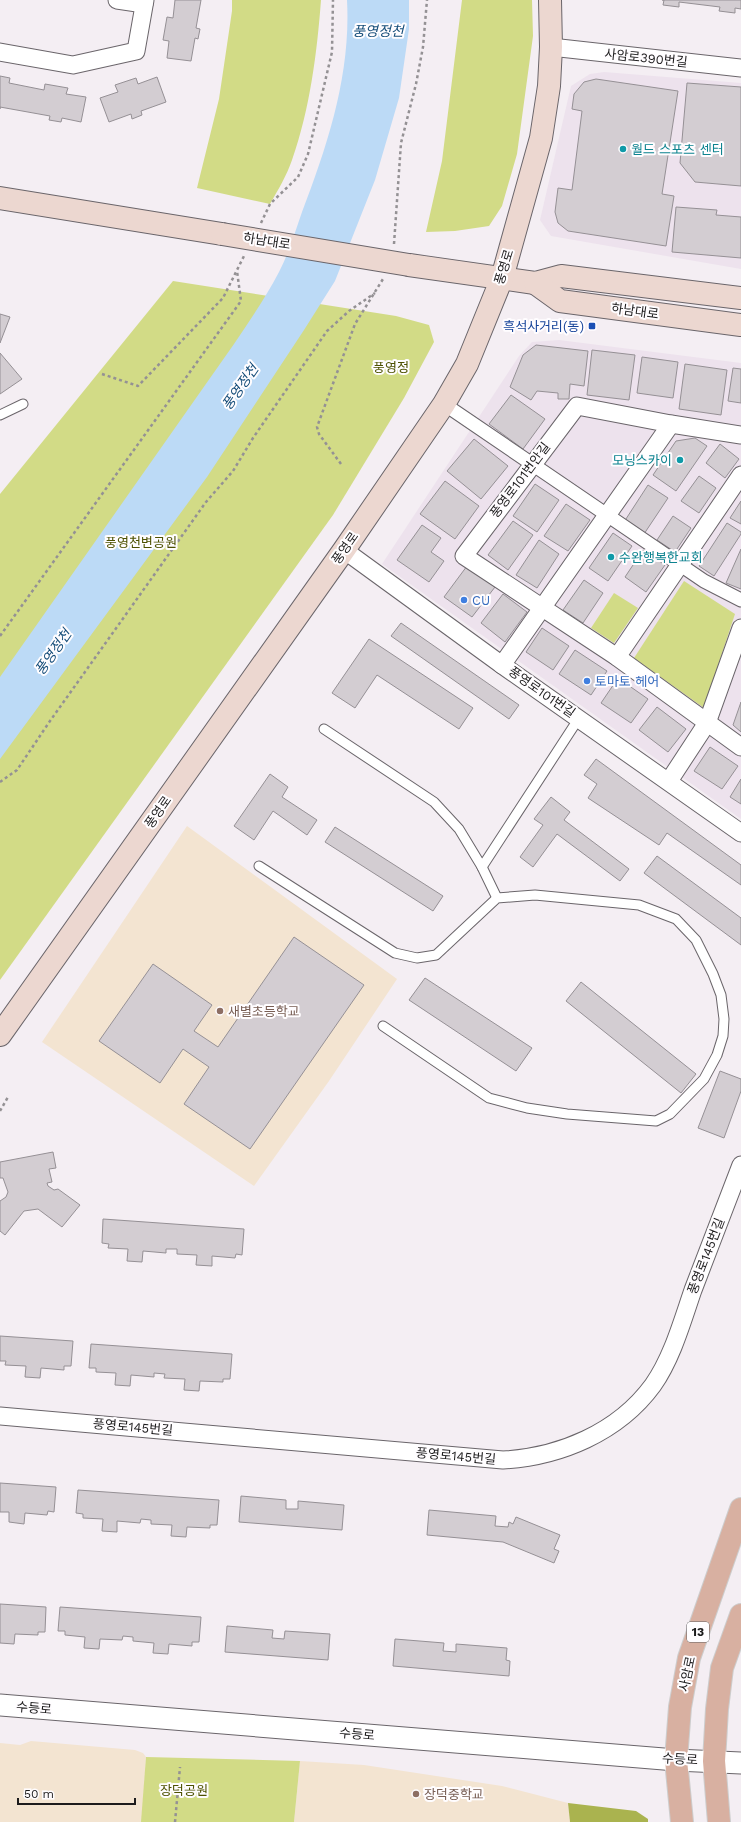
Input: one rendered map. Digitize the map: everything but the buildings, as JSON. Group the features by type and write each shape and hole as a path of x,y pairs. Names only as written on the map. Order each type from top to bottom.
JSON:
{"main road":[{"name":"풍영로","path":"0,1035 344,550 444,404 468,364 502,278 541,138 547,100 551,47 550,0"},
{"name":"하남대로","path":"0,198 409,265 535,283 561,276 741,298"},
{"name":"하남대로","path":"535,283 560,301 741,325"},
{"name":"사암로","path":"682,1822 676,1760 680,1707 690,1658 741,1509"},
{"path":"719,1822 714,1761 717,1709 722,1668 741,1615"}],"street":[{"path":"0,52 73,65 136,51 144,2 117,0"},
{"name":"사암로390번길","path":"551,47 741,68"},
{"path":"444,404 704,581 741,600"},
{"name":"풍영로101번안길","path":"741,435 671,424 577,406 531,464 464,556 617,657 741,747"},
{"path":"502,665 543,609 671,424"},
{"path":"617,657 741,475"},
{"name":"풍영로101번길","path":"344,550 502,665 741,832"},
{"path":"669,781 707,723 741,628"},
{"name":"풍영로145번길","path":"0,1416 502,1460 533,1457 553,1452 592,1436 613,1423 630,1409 653,1385 669,1355 741,1165"},
{"name":"수등로","path":"0,1705 676,1760 741,1763"}],"lane":[{"path":"0,414 23,404"},
{"path":"482,866 579,718"},
{"path":"324,729 434,802 459,829 482,866 497,898"},
{"path":"259,866 395,954 417,958 436,955 497,898 535,896 639,905 676,919 696,940 713,974 721,995 724,1019 723,1036 717,1055 704,1079 670,1114 656,1122 575,1115 527,1108 489,1098 383,1026"}],"path":[{"path":"394,247 396,233 396,196 401,143 416,84 427,13 427,0"},
{"path":"0,636 241,301 236,271"},
{"path":"341,464 319,434 317,427 355,324 387,274"},
{"path":"0,782 17,770 50,721 206,502 233,471 253,438 327,331 349,310 375,293"},
{"path":"0,1111 8,1097"},
{"path":"175,1822 180,1767"}],"shaded area":[{"path":"604,72 741,83 741,269 551,236 540,220 571,86 590,74"},
{"path":"559,340 741,363 741,819 382,564 519,356 532,342"},
{"name":"새별초등학교","path":"187,826 397,979 329,1081 254,1186 42,1042"},
{"path":"31,1741 135,1750 143,1753 146,1757 142,1822 0,1822 0,1743 20,1745"},
{"name":"장덕중학교","path":"300,1761 364,1765 502,1786 568,1803 570,1822 294,1822"}],"green space":[{"path":"232,0 321,0 315,60 304,121 290,166 270,204 197,188 219,99 232,11"},
{"path":"462,0 532,0 533,36 517,154 502,206 489,226 455,231 426,232 442,161"},
{"name":"풍영천변공원","path":"173,281 396,316 429,325 434,342 404,398 333,515 0,980 0,494"},
{"path":"684,581 735,614 704,708 634,658"},
{"path":"614,593 638,608 614,643 591,628"},
{"name":"장덕공원","path":"146,1757 300,1761 294,1822 141,1822"},
{"path":"568,1803 636,1811 648,1819 648,1822 570,1822"}],"water":[{"name":"풍영정천","path":"347,0 409,0 409,29 399,98 375,180 335,281 207,477 0,759 0,677 234,344 283,265 321,161 336,108 345,55"}],"place":[{"name":"월드 스포츠 센터","path":"623,149"},
{"name":"흑석사거리(동)","path":"592,326"},
{"name":"모닝스카이","path":"680,460"},
{"name":"수완행복한교회","path":"611,557"},
{"name":"CU","path":"464,600"},
{"name":"토마토 헤어","path":"587,681"},
{"name":"새별초등학교","path":"220,1011"},
{"name":"장덕중학교","path":"416,1794"}],"park label":[{"name":"풍영정","path":"391,367"}]}
